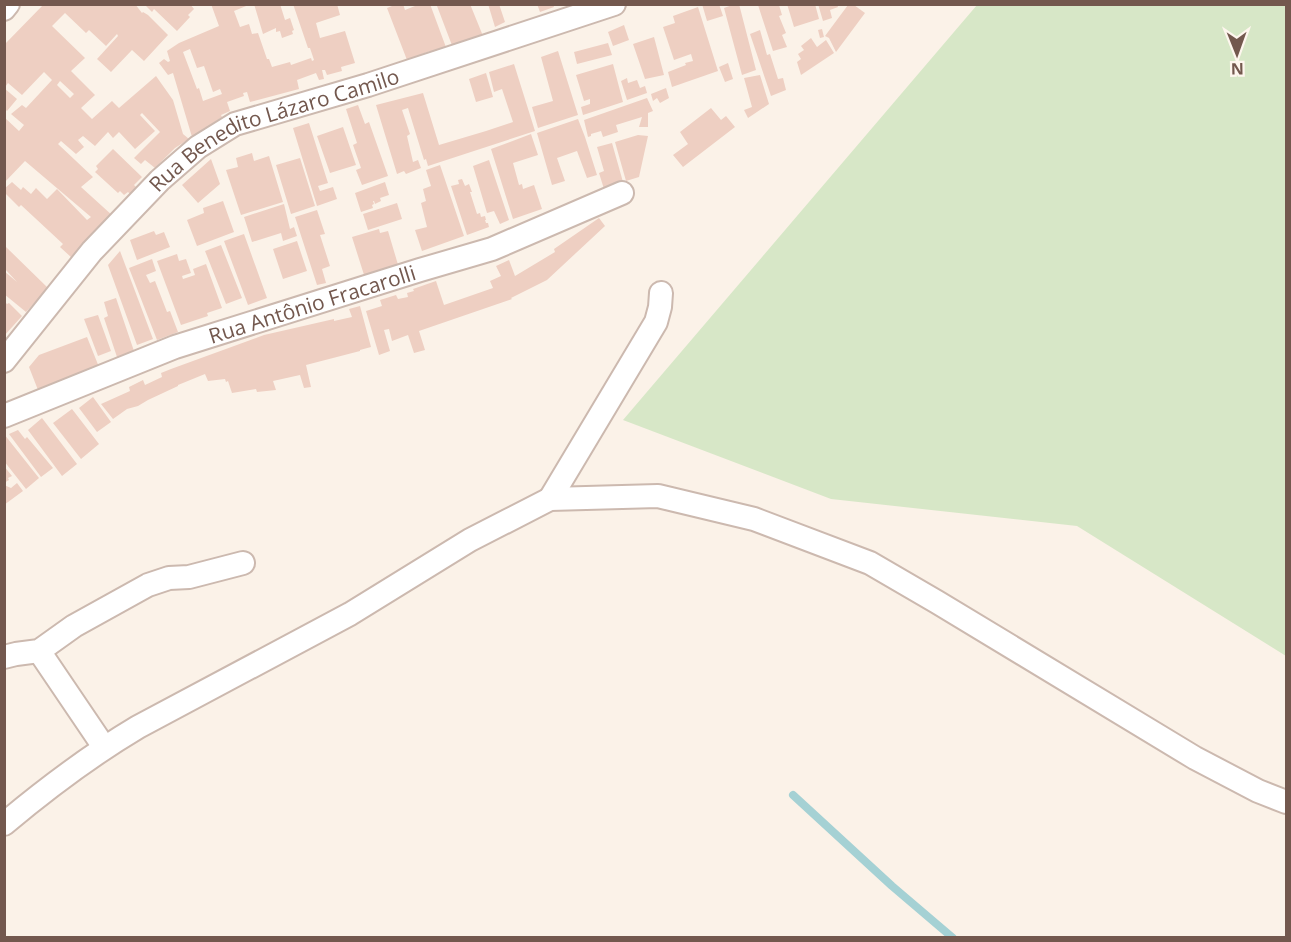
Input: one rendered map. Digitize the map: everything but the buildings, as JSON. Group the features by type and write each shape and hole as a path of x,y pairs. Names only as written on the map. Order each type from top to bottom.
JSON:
{"street":[{"path":"4,9 8,4"},
{"name":"Rua Benedito Lázaro Camilo","path":"4,361 92,251 160,180 198,147 235,124 368,85 614,4"},
{"name":"Rua Antônio Fracarolli","path":"4,416 175,347 492,249 622,193"},
{"path":"550,499 656,322 661,293"},
{"path":"4,824 105,747 138,727 350,614 470,540 550,499 658,496 754,519 870,563 1195,758 1258,791 1287,801"},
{"path":"4,657 39,651 74,626 148,585 168,578 189,576 243,563"},
{"path":"39,651 105,747"}],"green space":[{"path":"977,5 1286,5 1286,656 1077,526 831,499 623,420"}],"waterway":[{"path":"793,795 892,886 953,938"}]}
